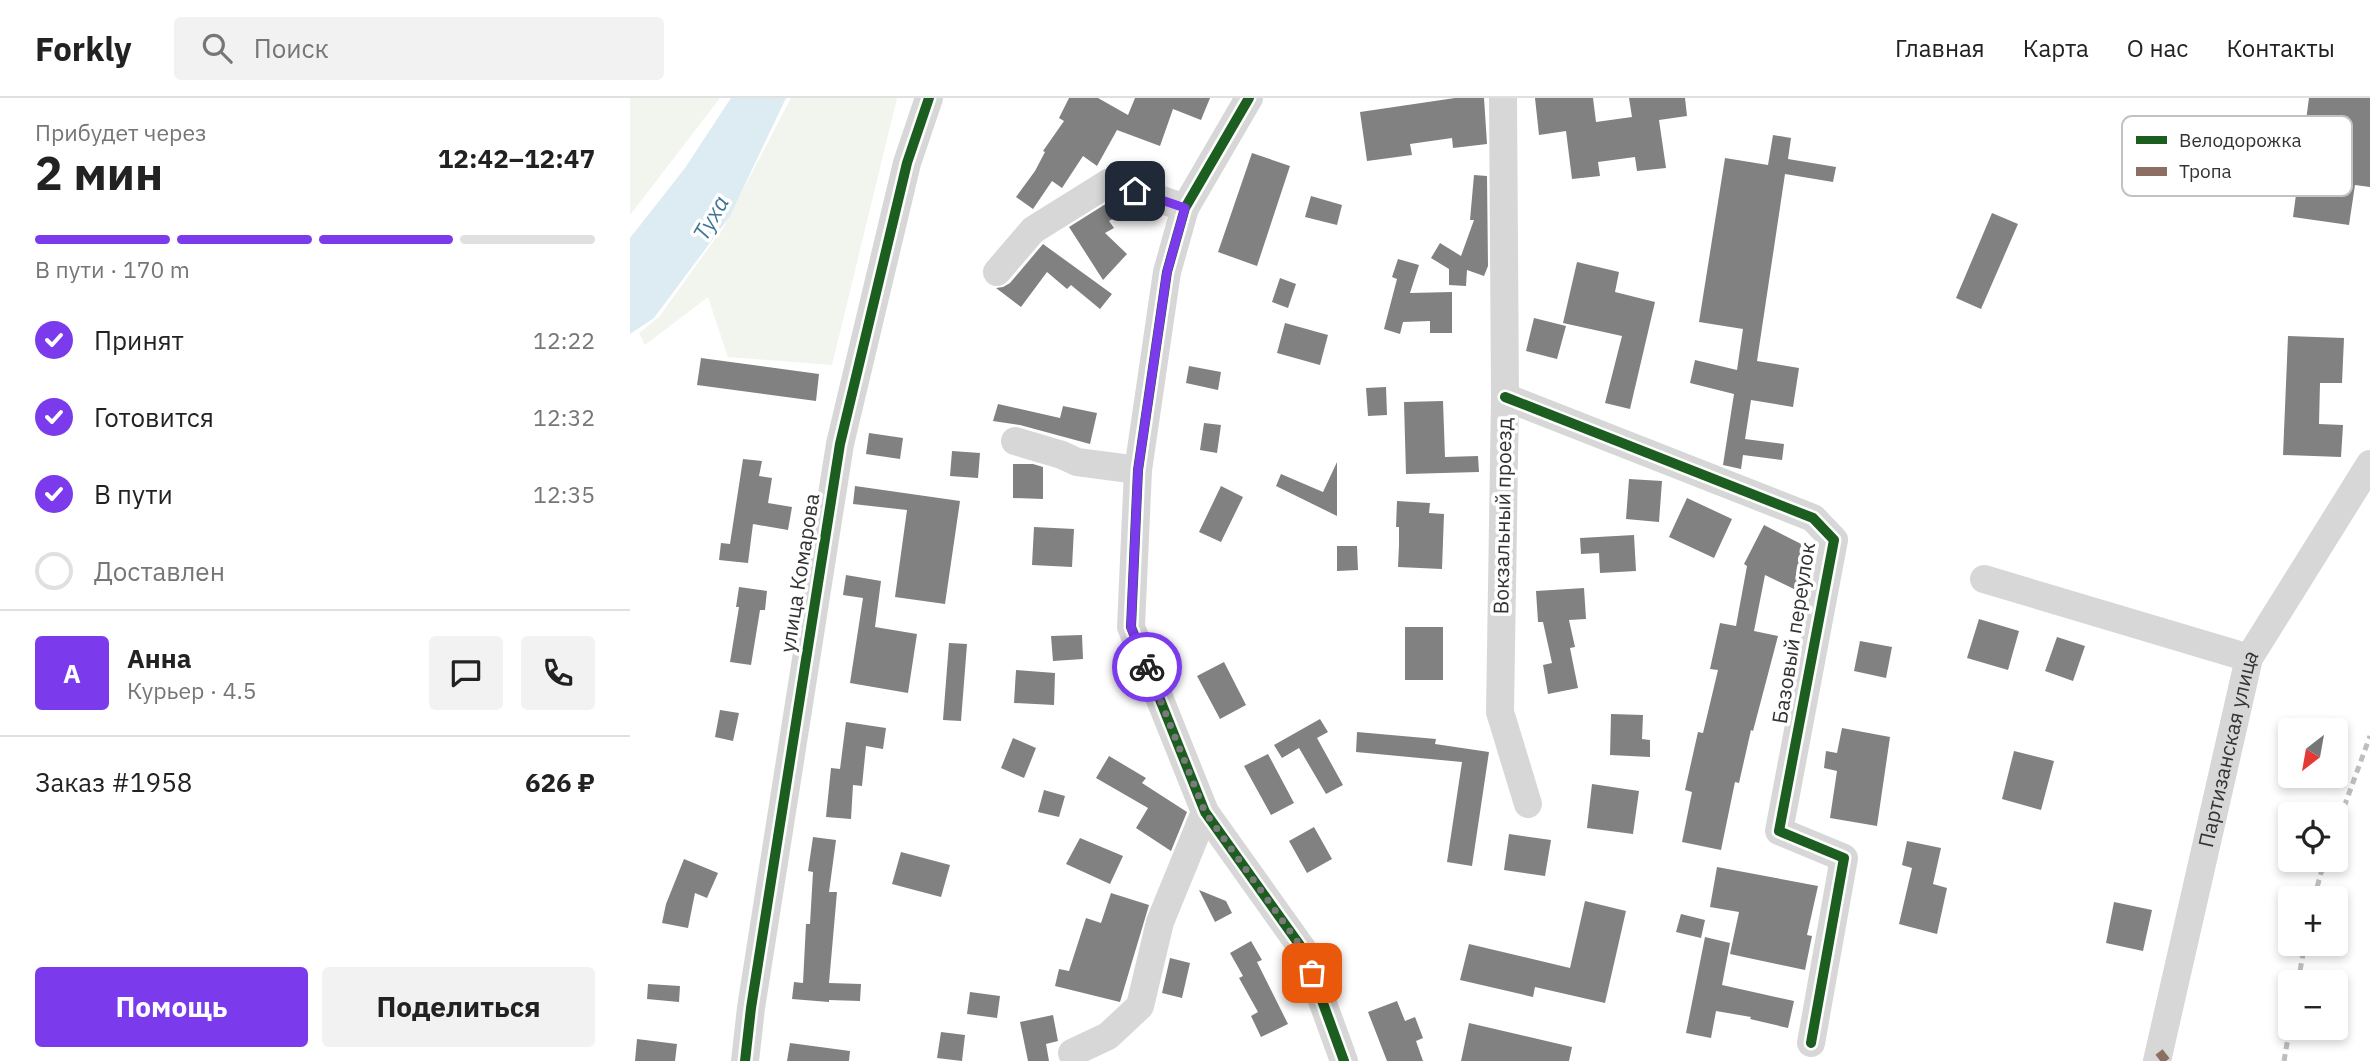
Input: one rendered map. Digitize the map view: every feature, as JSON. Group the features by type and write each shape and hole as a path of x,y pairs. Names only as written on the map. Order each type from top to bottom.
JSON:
{"street":[{"name":"улица Комарова","path":"745,1061 753,994 840,444 906,163 929,98"},
{"path":"1249,98 1185,208 1167,272 1138,470 1131,627 1205,812 1304,951 1344,1061"},
{"name":"Вокзальный проезд","path":"1503,98 1505,397 1500,712 1528,804"},
{"path":"997,272 1033,230 1110,182 1185,208"},
{"name":"Базовый переулок","path":"1505,397 1813,518 1833,540 1779,831 1844,858 1811,1043"},
{"path":"1015,441 1077,462 1138,470"},
{"name":"Партизанская улица","path":"2157,1061 2249,658 2370,464"},
{"path":"1984,579 2249,658"},
{"path":"1072,1053 1108,1036 1140,1006 1160,922 1205,812"}],"shaded area":[{"path":"630,98 720,98 630,215"},
{"path":"791,98 897,98 832,365 728,357 708,297 645,345 639,333 659,317 723,228"}],"water":[{"name":"Туха","path":"731,98 786,98 730,216 654,318 630,334 630,238 685,168"}],"building":[{"path":"1069,98 1098,98 1128,115 1135,98 1210,98 1201,120 1173,109 1160,146 1117,130 1097,166 1083,156 1062,188 1052,181 1033,209 1016,197 1035,171 1045,152 1043,151 1064,121 1059,118"},
{"path":"1455,98 1484,98 1487,144 1453,148 1452,138 1410,144 1412,155 1367,161 1360,112"},
{"path":"1535,98 1593,98 1596,122 1632,117 1629,98 1685,98 1687,116 1659,120 1666,168 1637,171 1635,157 1598,162 1600,176 1572,179 1566,131 1539,135"},
{"path":"2309,98 2370,98 2370,187 2355,185 2349,225 2293,217 2296,196 2352,196 2352,116 2307,116"},
{"path":"1773,135 1791,138 1788,159 1836,167 1833,182 1785,174 1757,361 1799,368 1793,407 1751,400 1745,439 1784,444 1782,460 1743,455 1741,469 1723,465 1734,394 1690,383 1695,360 1737,370 1743,329 1699,322 1725,158 1768,165"},
{"path":"1252,153 1290,166 1257,266 1218,252"},
{"path":"1474,175 1487,176 1488,266 1484,276 1467,270 1466,286 1449,285 1449,269 1431,258 1440,243 1461,256 1474,220 1470,220"},
{"path":"1311,196 1342,205 1337,225 1305,217"},
{"path":"1112,200 1132,208 1109,221 1114,228 1105,233 1127,254 1103,280 1069,227"},
{"path":"1992,213 2018,224 1981,309 1956,298"},
{"path":"1043,244 1112,294 1100,309 1071,285 1067,289 1047,272 1021,307 996,288 1010,283"},
{"path":"1398,259 1419,265 1410,293 1452,292 1452,333 1430,333 1430,321 1403,322 1400,334 1384,329 1397,279 1392,277"},
{"path":"1577,262 1619,272 1615,292 1655,302 1630,409 1605,403 1622,336 1563,323"},
{"path":"1280,278 1296,284 1288,308 1272,302"},
{"path":"1534,318 1566,326 1557,359 1526,351"},
{"path":"1285,323 1328,335 1320,365 1277,353"},
{"path":"2288,336 2344,338 2342,383 2320,383 2319,424 2343,425 2341,457 2283,455"},
{"path":"701,358 819,374 816,401 697,385"},
{"path":"1189,366 1221,372 1218,390 1186,383"},
{"path":"1386,387 1387,415 1368,416 1366,388"},
{"path":"1443,401 1445,457 1478,456 1479,472 1406,474 1404,402"},
{"path":"998,404 1060,418 1063,406 1097,413 1090,444 1020,425 993,421"},
{"path":"1204,423 1221,425 1217,453 1200,450"},
{"path":"869,433 903,438 900,459 866,454"},
{"path":"952,451 980,453 978,478 950,476"},
{"path":"743,459 762,461 759,476 772,478 768,503 792,507 788,530 753,524 748,563 719,560 721,543 730,544"},
{"path":"1337,462 1337,516 1276,486 1281,474 1323,492"},
{"path":"1013,464 1043,467 1043,499 1013,498"},
{"path":"1629,479 1662,481 1659,522 1626,519"},
{"path":"855,486 960,501 945,604 895,597 907,510 853,504"},
{"path":"1221,486 1243,497 1221,542 1199,532"},
{"path":"1687,498 1732,519 1714,558 1669,537"},
{"path":"1397,501 1430,503 1429,513 1444,514 1442,569 1398,567"},
{"path":"1764,525 1815,551 1796,590 1765,575 1754,631 1778,636 1739,783 1735,782 1721,850 1682,842 1692,792 1685,790 1698,732 1703,733 1718,670 1710,669 1720,623 1736,626 1747,566 1744,564"},
{"path":"1034,527 1074,529 1072,567 1032,565"},
{"path":"1634,535 1636,571 1600,573 1599,553 1581,554 1580,538"},
{"path":"1337,546 1357,546 1358,570 1337,571"},
{"path":"846,575 881,581 875,627 917,634 908,693 850,683 863,598 843,595"},
{"path":"739,587 767,591 765,610 760,610 751,665 730,662 739,607 736,607"},
{"path":"1584,588 1586,619 1569,620 1575,647 1570,648 1578,688 1548,694 1543,665 1552,663 1543,622 1538,622 1536,591"},
{"path":"1979,619 2019,631 2008,670 1967,658"},
{"path":"1405,627 1443,627 1443,680 1405,680"},
{"path":"1082,635 1083,659 1053,661 1051,636"},
{"path":"2057,637 2085,646 2073,681 2045,671"},
{"path":"1860,641 1892,647 1886,678 1854,671"},
{"path":"949,643 967,644 961,721 943,720"},
{"path":"1224,662 1246,705 1220,719 1197,676"},
{"path":"1016,670 1055,673 1054,705 1014,703"},
{"path":"720,710 739,713 733,741 715,737"},
{"path":"1611,714 1643,715 1642,739 1650,740 1650,757 1610,755"},
{"path":"1320,719 1328,732 1317,738 1343,785 1326,794 1299,748 1282,758 1274,745"},
{"path":"846,722 886,728 883,749 866,746 862,786 853,785 851,819 826,817 831,768 840,769"},
{"path":"1842,728 1890,737 1877,826 1830,818 1837,771 1824,768 1826,751 1837,753"},
{"path":"1357,732 1436,739 1435,744 1489,752 1472,866 1447,862 1462,762 1356,752"},
{"path":"1013,738 1036,748 1024,778 1001,768"},
{"path":"2014,751 2054,761 2041,810 2002,799"},
{"path":"1268,754 1294,803 1271,815 1244,766"},
{"path":"1109,756 1146,778 1142,783 1187,812 1171,851 1136,828 1148,808 1096,778"},
{"path":"1592,784 1639,791 1633,834 1587,828"},
{"path":"1044,790 1065,796 1059,817 1038,812"},
{"path":"1314,827 1332,859 1307,873 1289,841"},
{"path":"1509,834 1551,840 1545,876 1504,870"},
{"path":"813,837 836,840 829,892 837,892 829,983 861,984 860,1001 792,999 794,982 803,983 806,924 810,924 813,872 808,871"},
{"path":"1080,838 1123,856 1110,884 1066,864"},
{"path":"1907,841 1941,848 1933,884 1947,888 1937,934 1899,924 1912,868 1902,865"},
{"path":"901,852 950,865 941,897 892,884"},
{"path":"684,859 718,873 707,898 695,893 688,928 662,923 666,904"},
{"path":"1717,867 1818,886 1807,935 1812,936 1805,970 1730,954 1739,912 1710,907"},
{"path":"1199,890 1226,901 1232,913 1215,922"},
{"path":"1111,893 1149,905 1120,1002 1055,986 1059,969 1069,971 1086,918 1101,923"},
{"path":"1585,901 1626,911 1605,1003 1535,987 1533,997 1460,980 1469,944 1570,968"},
{"path":"2114,902 2152,910 2143,951 2106,943"},
{"path":"1681,914 1705,920 1701,938 1676,932"},
{"path":"1705,937 1730,943 1722,985 1794,1001 1788,1028 1750,1019 1751,1017 1716,1011 1711,1038 1686,1033"},
{"path":"1251,941 1262,960 1257,962 1288,1024 1261,1037 1251,1016 1258,1012 1239,978 1243,976 1230,953"},
{"path":"1170,958 1190,963 1182,998 1162,993"},
{"path":"648,984 680,986 679,1002 647,999"},
{"path":"970,992 1000,996 997,1018 967,1014"},
{"path":"1397,1001 1405,1021 1415,1017 1423,1038 1416,1041 1423,1061 1387,1061 1368,1012"},
{"path":"1053,1015 1058,1041 1046,1044 1049,1061 1028,1061 1020,1022"},
{"path":"1469,1023 1572,1047 1569,1061 1461,1061"},
{"path":"941,1032 965,1035 962,1061 937,1058"},
{"path":"637,1039 677,1044 675,1061 635,1061"},
{"path":"790,1043 850,1051 849,1061 787,1061"}],"railway":[{"path":"2346,802 2370,736"},
{"path":"2317,886 2321,872"},
{"path":"2300,970 2303,956"},
{"path":"2284,1061 2288,1040"}],"marked path":[{"path":"2159,1052 2166,1061"}],"cycle path":[{"path":"745,1061 751,1008 840,444 907,163 929,98"},
{"path":"1249,98 1185,208 1167,272 1138,470 1131,627 1205,812 1304,951 1344,1061"},
{"path":"1505,397 1813,518 1834,540 1779,831 1844,858 1811,1043"}],"way so far":[{"path":"1147,667 1205,812 1304,951 1312,973"}],"route":[{"path":"1135,191 1185,208 1167,272 1138,470 1131,627 1147,667"}]}
